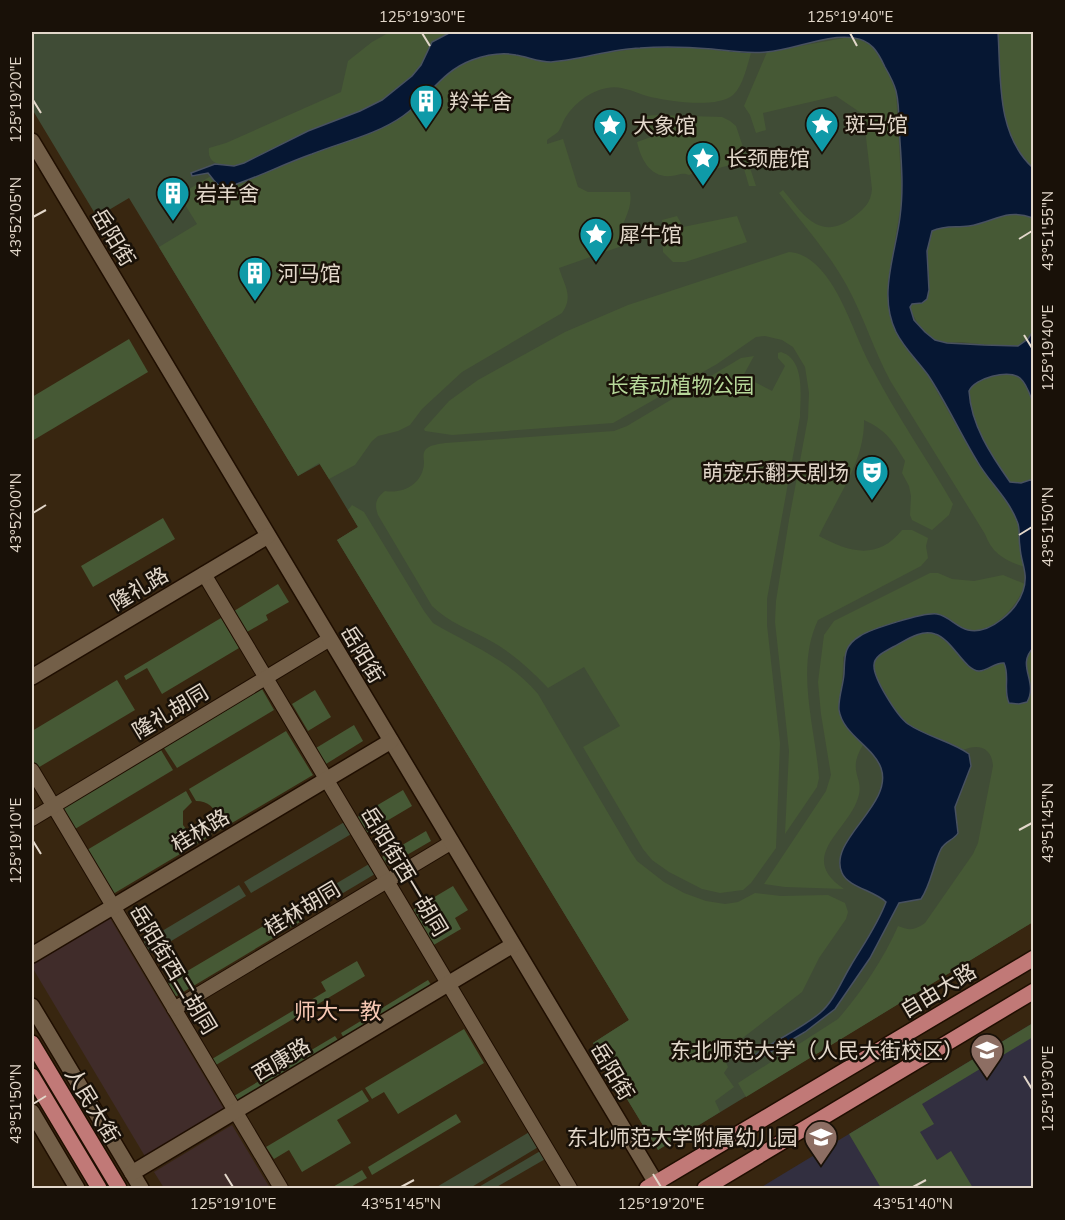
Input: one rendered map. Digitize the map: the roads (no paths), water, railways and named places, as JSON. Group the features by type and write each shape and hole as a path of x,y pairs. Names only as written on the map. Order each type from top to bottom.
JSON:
{"main road":[{"name":"自由大路","path":"654,1187 1034,958"},
{"path":"705,1188 1034,991"},
{"name":"人民大街","path":"32,1043 119,1188"},
{"name":"人民大街","path":"32,1076 99,1188"}],"street":[{"name":"岳阳街","path":"32,141 452,842 654,1187"},
{"name":"隆礼路","path":"32,677 268,536"},
{"name":"岳阳街西一胡同","path":"204,574 570,1188"},
{"name":"隆礼胡同","path":"32,819 330,639"},
{"name":"桂林路","path":"32,955 391,741"},
{"name":"岳阳街西二胡同","path":"32,770 281,1188"},
{"name":"桂林胡同","path":"174,1009 452,842"},
{"name":"西康路","path":"132,1173 513,945"},
{"path":"32,1006 141,1188"},
{"path":"32,1112 77,1188"}],"water":[{"path":"451,32 998,32 1006,122 1012,139 1033,168 1033,218 1024,215 1007,215 969,226 946,227 932,231 927,251 929,290 927,299 922,303 912,304 910,307 914,320 925,332 935,340 947,343 1018,346 1028,339 1033,331 1033,403 1025,383 1015,375 992,376 978,382 969,391 978,428 1010,482 1021,483 1033,479 1034,647 1027,661 1030,694 1027,702 1009,703 1004,663 982,671 974,670 947,642 935,634 924,633 913,636 878,656 874,665 877,679 903,720 969,754 971,766 955,807 958,833 941,849 921,899 899,903 870,958 835,1009 805,1032 757,1060 755,1055 813,1019 829,1003 874,927 886,902 845,878 840,861 851,835 878,795 882,782 881,768 877,760 846,727 839,710 845,657 850,644 866,633 930,614 941,615 968,630 985,629 1002,620 1009,613 1020,598 1025,585 1019,527 1013,513 977,461 928,375 899,338 891,318 888,304 889,275 902,194 899,109 895,88 880,56 869,44 860,39 843,37 759,53 685,47 649,47 551,62 510,54 494,54 461,65 443,78 403,116 370,133 228,187 218,185 208,173 192,176 191,173 215,164 234,166 244,163 308,131 382,100 412,76 421,65 432,42"}],"place":[{"name":"羚羊舍","path":"426,130"},
{"name":"斑马馆","path":"822,153"},
{"name":"大象馆","path":"610,154"},
{"name":"长颈鹿馆","path":"703,187"},
{"name":"岩羊舍","path":"173,222"},
{"name":"犀牛馆","path":"596,263"},
{"name":"河马馆","path":"255,302"},
{"name":"萌宠乐翻天剧场","path":"872,501"},
{"name":"东北师范大学（人民大街校区）","path":"987,1079"},
{"name":"东北师范大学附属幼儿园","path":"821,1166"}],"district":[{"name":"师大一教","path":"338,1011"}],"park label":[{"name":"长春动植物公园","path":"681,385"}]}
